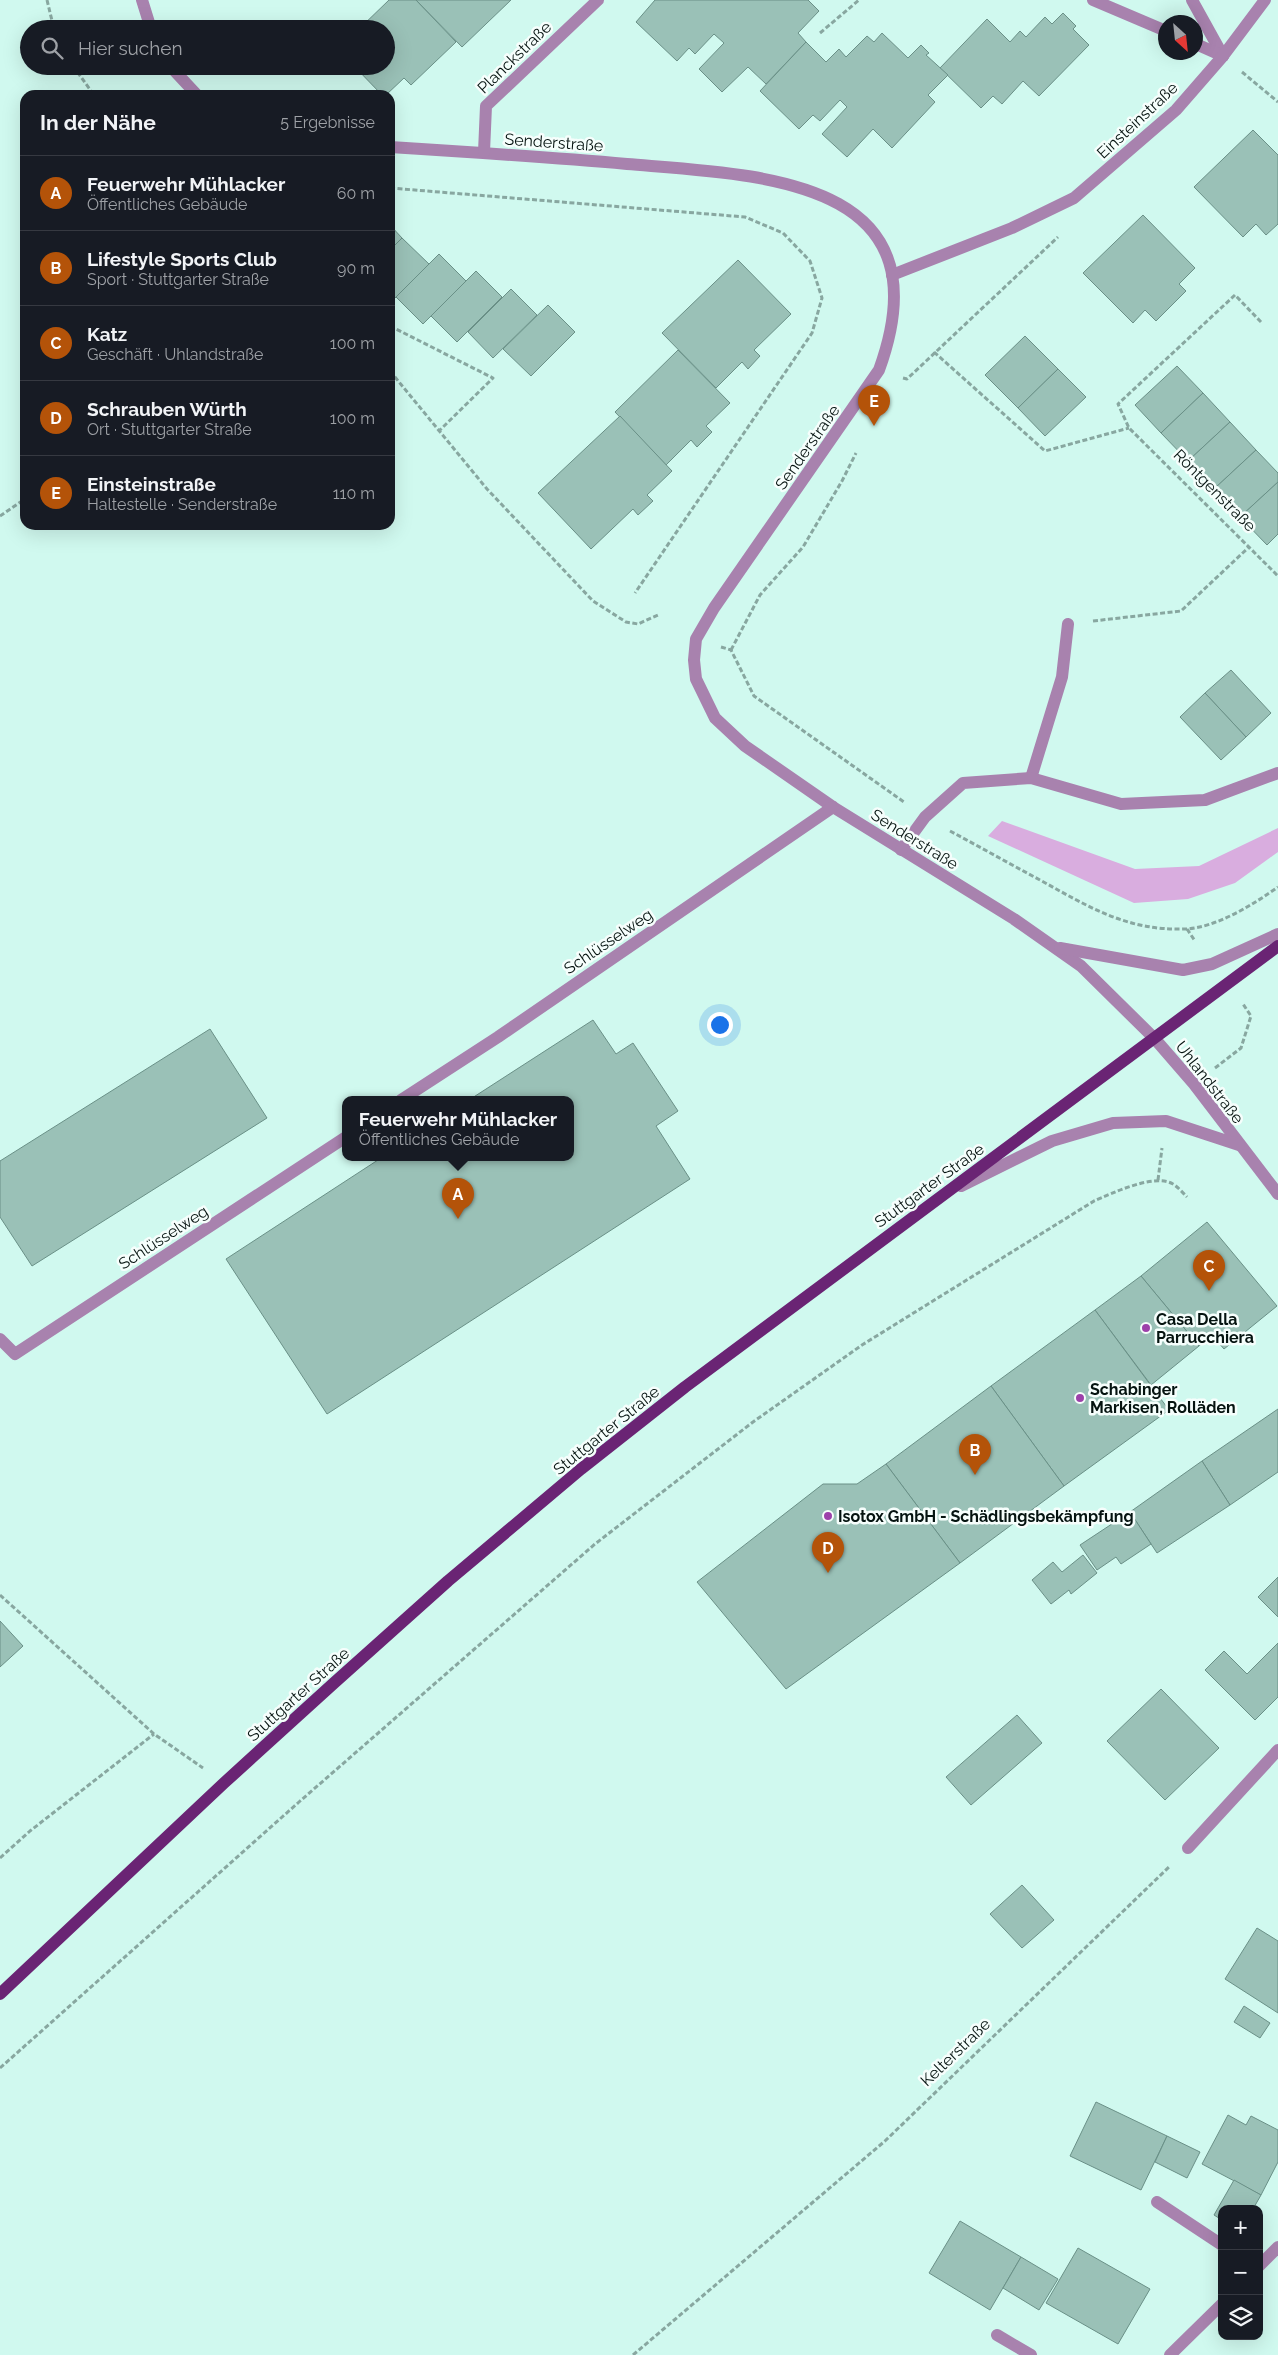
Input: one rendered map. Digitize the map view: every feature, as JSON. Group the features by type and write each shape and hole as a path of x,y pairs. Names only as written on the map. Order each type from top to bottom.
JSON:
{"main road":[{"name":"Stuttgarter Straße","path":"0,1994 224,1783 448,1581 581,1469 685,1387 1278,946"}],"street":[{"path":"142,0 148,20"},
{"path":"1094,0 1158,28"},
{"path":"1192,0 1223,56"},
{"name":"Einsteinstraße","path":"892,275 1012,228 1074,198 1176,110 1223,56 1265,0"},
{"name":"Planckstraße","path":"484,152 486,106 591,2"},
{"path":"1203,47 1223,56"},
{"path":"178,75 192,90"},
{"name":"Senderstraße","path":"395,147 484,152 718,171 757,176 792,184 825,196 849,209 866,226 884,248 892,275 895,303 887,347 879,370 714,608 696,638 694,660 696,679 715,718 745,746 833,806 1057,948 1080,966 1155,1039"},
{"path":"1031,778 1062,677 1068,624"},
{"path":"901,850 925,817 963,783 1031,778 1121,804 1205,800 1278,773"},
{"name":"Schlüsselweg","path":"407,1096 498,1037 833,806"},
{"name":"Senderstraße","path":"1057,948 1183,970 1212,964 1278,934"},
{"name":"Uhlandstraße","path":"1155,1039 1194,1084 1278,1194"},
{"name":"Uhlandstraße","path":"948,1192 1052,1141 1113,1123 1166,1121 1239,1145"},
{"name":"Schlüsselweg","path":"0,1339 14,1354 342,1139"},
{"path":"1188,1848 1278,1750"},
{"path":"1157,2202 1218,2242"},
{"path":"1263,2262 1278,2247"},
{"path":"1170,2355 1218,2308"},
{"path":"997,2335 1031,2355"}],"path":[{"path":"47,0 52,20"},
{"path":"820,33 859,0"},
{"path":"79,75 90,90"},
{"path":"1264,90 1278,102"},
{"path":"395,188 745,217 783,233 810,262 822,298 812,334 635,594"},
{"path":"879,370 907,379 1075,221 1074,198"},
{"path":"934,352 1045,452 1129,428 1118,404 1235,295 1261,322"},
{"path":"395,329 493,378 440,430"},
{"path":"395,377 487,489 593,601 626,622 638,624 658,615"},
{"name":"Röntgenstraße","path":"1129,428 1278,576"},
{"path":"731,650 760,595 803,547 860,446"},
{"path":"0,516 20,502"},
{"path":"1068,624 1182,611 1249,547"},
{"path":"696,638 731,650 754,696 925,817 1103,915 1143,927 1187,929 1220,920 1254,904 1278,887"},
{"path":"0,2068 299,1802 595,1544 752,1422 886,1330 1094,1202 1122,1190 1158,1180 1173,1184 1187,1197"},
{"path":"0,1595 154,1734 224,1783"},
{"path":"0,1858 30,1831 154,1734"},
{"name":"Kelterstraße","path":"633,2355 885,2140 1188,1848"}],"shaded area":[{"path":"1002,821 1135,869 1199,866 1278,828 1278,852 1235,883 1188,899 1134,903 988,836"}],"building":[{"path":"389,0 416,0 456,42 411,85 404,78 391,90 377,90 363,75 395,75 395,20 368,20"},
{"path":"416,0 511,0 462,47"},
{"path":"655,0 808,0 819,11 798,33 806,42 766,84 748,67 722,92 699,69 724,43 714,34 695,54 689,48 677,61 636,22"},
{"path":"1063,13 1076,26 1073,29 1089,45 1039,96 1023,81 1002,104 993,96 981,108 940,68 987,19 1010,42 1020,31 1026,37 1045,17 1052,24"},
{"path":"882,33 908,58 921,45 929,53 926,55 948,75 928,95 935,102 892,148 873,129 847,157 822,134 847,107 840,100 820,121 813,115 799,129 760,91 806,42 826,62 839,49 846,57 867,36 874,42"},
{"path":"1253,130 1278,155 1278,224 1266,235 1256,224 1243,237 1194,187"},
{"path":"1143,215 1195,268 1179,284 1186,291 1156,321 1145,310 1133,323 1083,273"},
{"path":"395,230 402,238 395,245"},
{"path":"402,238 429,264 395,298 395,245"},
{"path":"439,254 466,281 423,324 396,297"},
{"path":"738,260 791,314 754,350 760,356 748,369 742,362 716,388 662,333"},
{"path":"476,271 502,297 457,342 431,316"},
{"path":"511,289 537,315 493,358 468,332"},
{"path":"548,305 575,332 531,376 503,349"},
{"path":"1025,336 1058,369 1018,408 985,375"},
{"path":"678,350 730,403 706,426 712,432 697,447 691,440 666,465 615,412"},
{"path":"1177,366 1203,393 1161,433 1135,405"},
{"path":"1058,369 1086,397 1045,436 1018,408"},
{"path":"1203,393 1230,422 1188,461 1161,433"},
{"path":"620,416 672,471 647,495 653,501 638,515 633,509 591,549 538,493"},
{"path":"1230,422 1256,450 1214,489 1188,461"},
{"path":"1256,450 1278,473 1278,482 1240,517 1214,489"},
{"path":"1278,482 1278,534 1267,545 1240,517"},
{"path":"1231,670 1271,713 1246,737 1205,693"},
{"path":"1205,693 1246,737 1221,760 1180,717"},
{"path":"593,1020 616,1054 633,1043 678,1111 656,1126 690,1179 327,1414 226,1259 376,1161 574,1161 574,1096 475,1096"},
{"path":"210,1029 267,1118 32,1266 0,1217 0,1161"},
{"path":"1207,1222 1277,1306 1224,1349 1212,1335 1199,1346 1141,1276"},
{"name":"Casa Della Parrucchiera","path":"1141,1276 1199,1346 1151,1385 1095,1310"},
{"name":"Schabinger Markisen, Rolläden","path":"1095,1310 1169,1410 1064,1486 991,1386"},
{"path":"991,1386 1064,1486 960,1563 886,1464"},
{"path":"1278,1409 1278,1472 1230,1505 1202,1461"},
{"path":"1202,1461 1230,1505 1157,1553 1130,1512"},
{"path":"886,1464 960,1563 786,1689 697,1582 823,1484 857,1484"},
{"path":"1130,1512 1151,1544 1121,1564 1116,1557 1097,1570 1080,1545"},
{"path":"1083,1555 1097,1573 1071,1594 1069,1590 1051,1604 1032,1580 1053,1562 1062,1572"},
{"path":"1278,1577 1278,1617 1258,1597"},
{"path":"0,1621 23,1646 0,1667"},
{"path":"1278,1643 1278,1697 1255,1720 1205,1670 1224,1651 1247,1674"},
{"path":"1161,1689 1219,1748 1165,1800 1107,1741"},
{"path":"1017,1715 1042,1743 971,1805 946,1777"},
{"path":"1022,1885 1054,1920 1022,1948 990,1914"},
{"path":"1257,1928 1278,1941 1278,2013 1225,1979"},
{"path":"1244,2006 1270,2023 1260,2038 1234,2022"},
{"path":"1096,2102 1167,2136 1141,2190 1070,2156"},
{"path":"1228,2115 1246,2125 1251,2116 1278,2130 1278,2162 1261,2195 1202,2164"},
{"path":"1167,2136 1200,2152 1187,2178 1155,2162"},
{"path":"1234,2180 1261,2195 1255,2205 1220,2205"},
{"path":"1218,2208 1218,2218 1214,2215"},
{"path":"960,2221 1021,2257 990,2310 929,2273"},
{"path":"1078,2248 1150,2289 1118,2344 1046,2303"},
{"path":"1021,2257 1058,2279 1039,2310 1003,2288"}],"place":[{"name":"Einsteinstraße","path":"874,426"},
{"name":"Feuerwehr Mühlacker","path":"458,1219"},
{"name":"Katz","path":"1209,1291"},
{"name":"Casa Della Parrucchiera","path":"1146,1328"},
{"name":"Schabinger Markisen, Rolläden","path":"1080,1398"},
{"name":"Lifestyle Sports Club","path":"975,1475"},
{"name":"Isotox GmbH - Schädlingsbekämpfung","path":"828,1516"},
{"name":"Schrauben Würth","path":"828,1573"}]}
